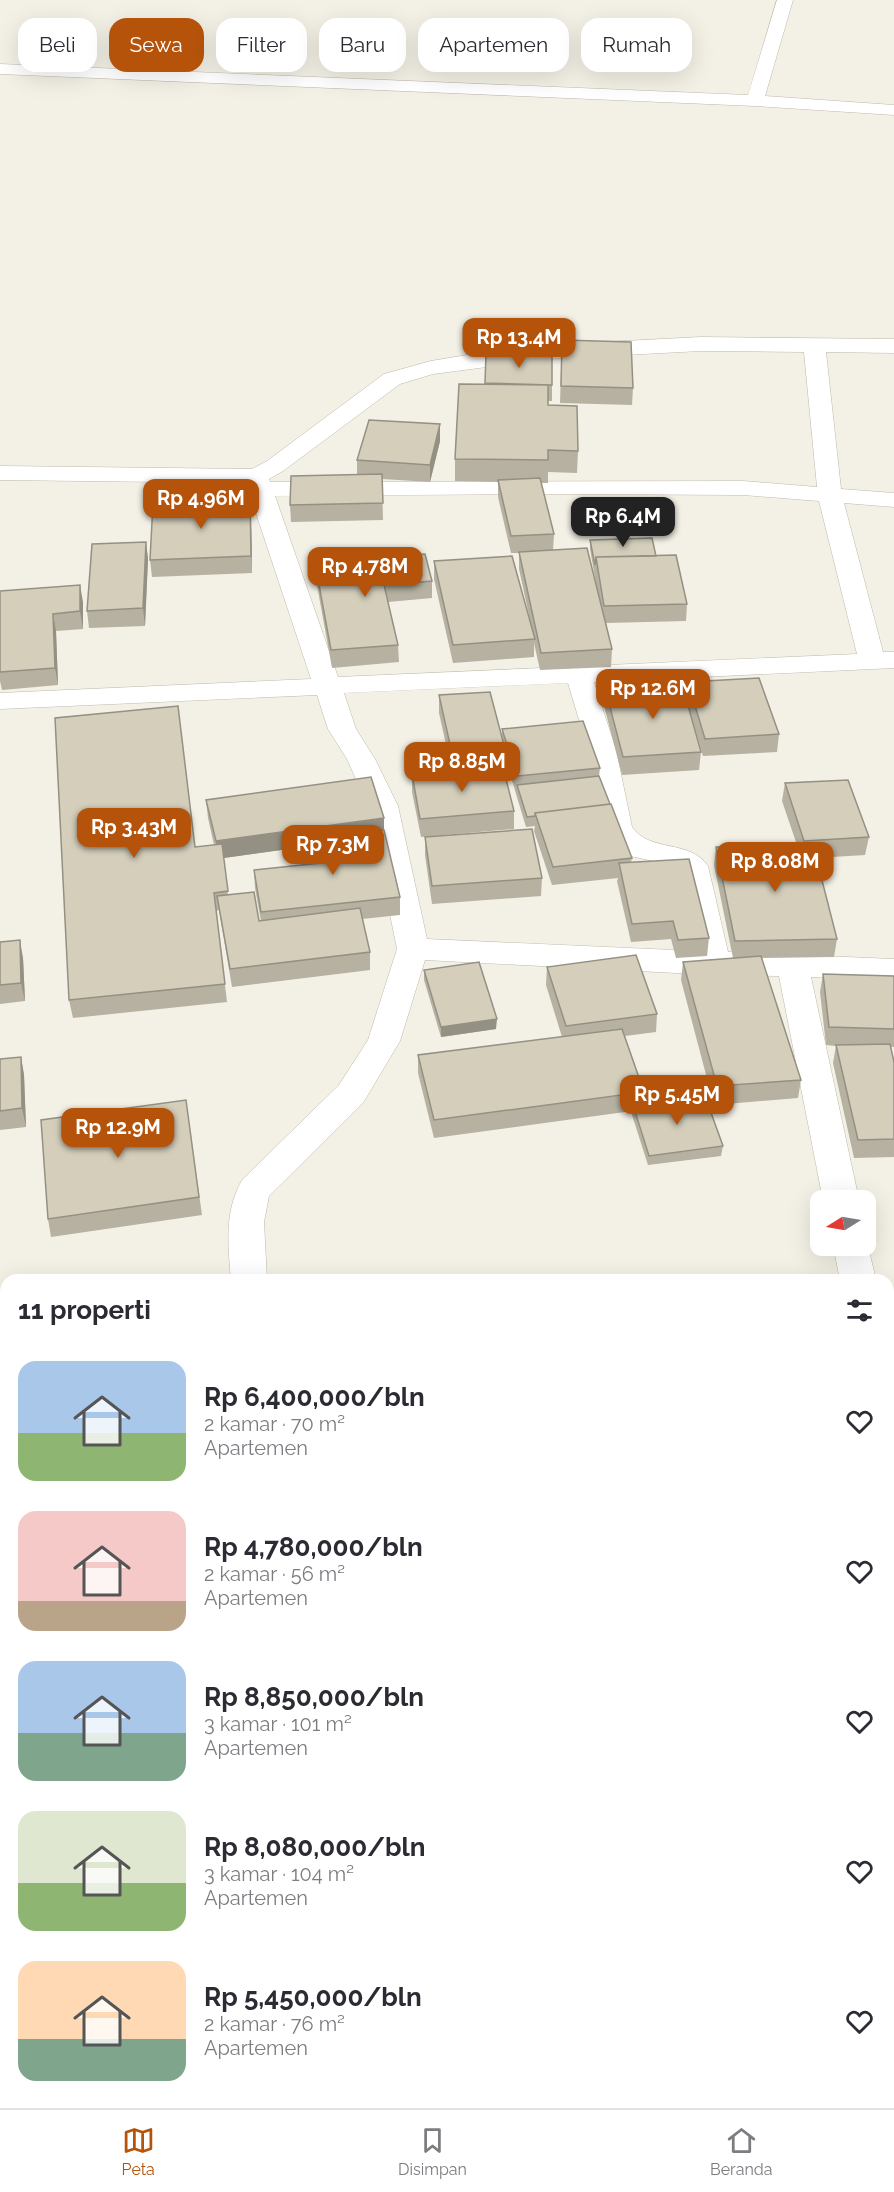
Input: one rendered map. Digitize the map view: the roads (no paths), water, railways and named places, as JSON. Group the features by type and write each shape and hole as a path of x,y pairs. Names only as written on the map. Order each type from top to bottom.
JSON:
{"street":[{"path":"755,101 784,0"},
{"path":"0,69 755,101 894,110"},
{"path":"258,483 275,465 392,379 431,368 548,352 701,344 894,346"},
{"path":"0,701 883,661 830,495 814,344"},
{"path":"0,473 196,474 258,483 743,488 894,500"},
{"path":"249,1274 245,1219 247,1204 254,1189 351,1094 384,1041 413,949 383,806 361,759 342,729 258,483"},
{"path":"579,675 602,750 617,828 627,842 637,848 681,858 693,866 715,964"},
{"path":"413,949 715,964 894,970"},
{"path":"793,967 839,1190"},
{"path":"853,1256 857,1274"}]}
